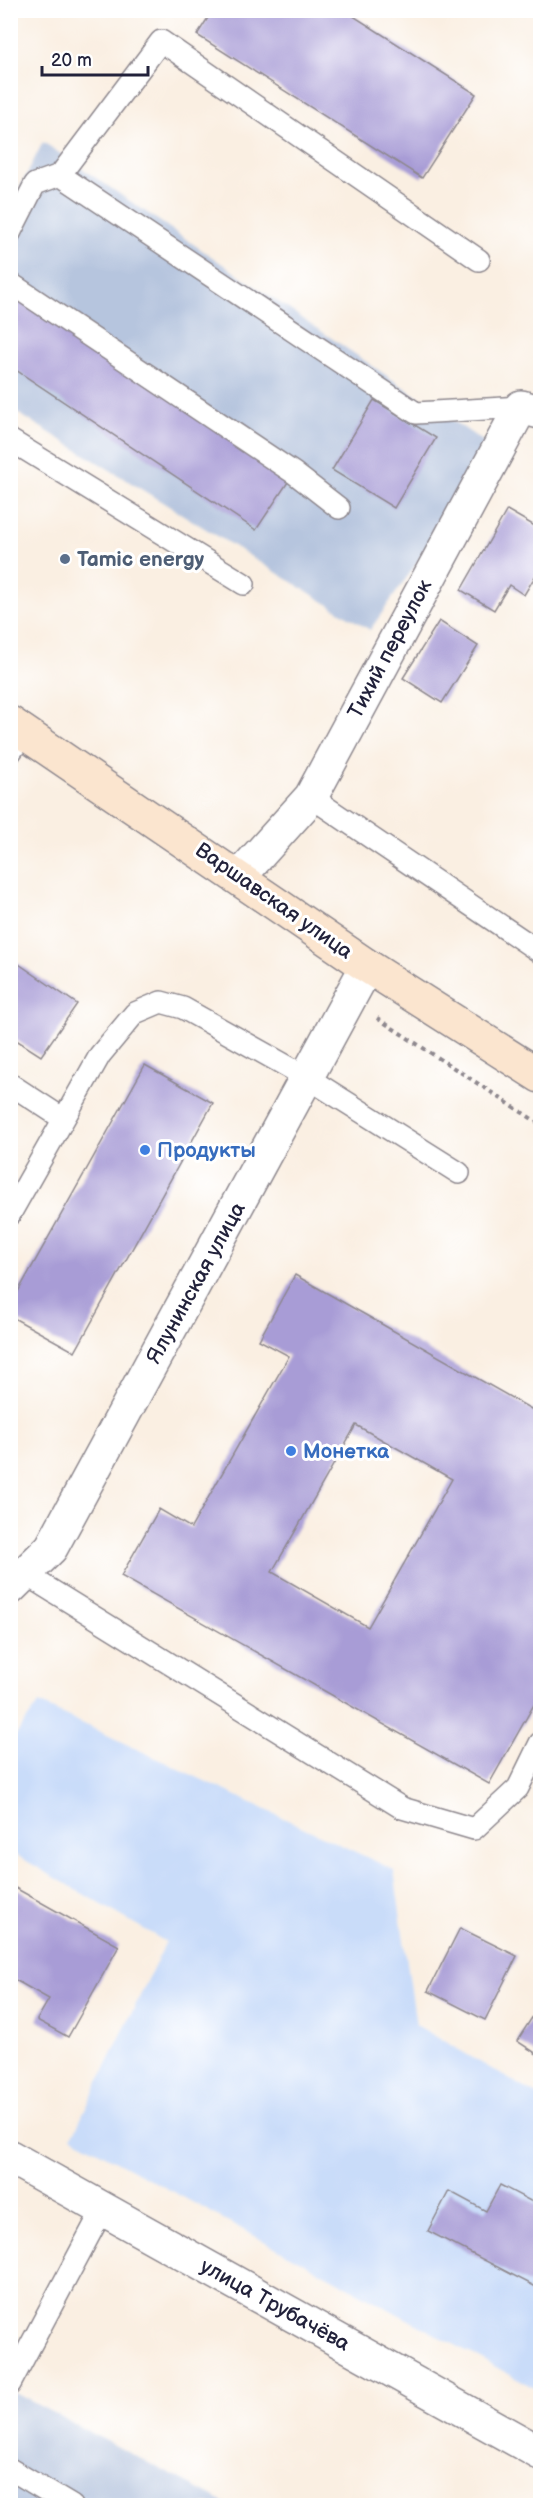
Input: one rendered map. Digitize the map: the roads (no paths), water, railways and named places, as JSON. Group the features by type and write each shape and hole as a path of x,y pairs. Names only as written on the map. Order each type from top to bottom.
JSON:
{"main road":[{"name":"Варшавская улица","path":"15,736 240,877 367,966 540,1076"}],"street":[{"name":"Тихий переулок","path":"240,877 311,797 531,409"},
{"name":"Ялунинская улица","path":"18,1581 51,1548 367,966"},
{"name":"улица Трубачёва","path":"10,2157 540,2453"}],"lane":[{"path":"10,233 35,184 60,175 161,40 478,260"},
{"path":"60,175 416,413 531,409"},
{"path":"10,283 294,472 339,508"},
{"path":"10,440 244,584"},
{"path":"311,797 540,952"},
{"path":"10,1214 62,1118 100,1055 135,1013 161,1002 183,1008 308,1078 459,1173"},
{"path":"10,1084 62,1118"},
{"path":"18,1581 402,1808 474,1828 518,1788 540,1743"},
{"path":"10,2384 103,2209"},
{"path":"10,2469 72,2505"}],"place":[{"name":"Tamic energy","path":"65,559"},
{"name":"Продукты","path":"145,1150"},
{"name":"Монетка","path":"291,1451"}]}
